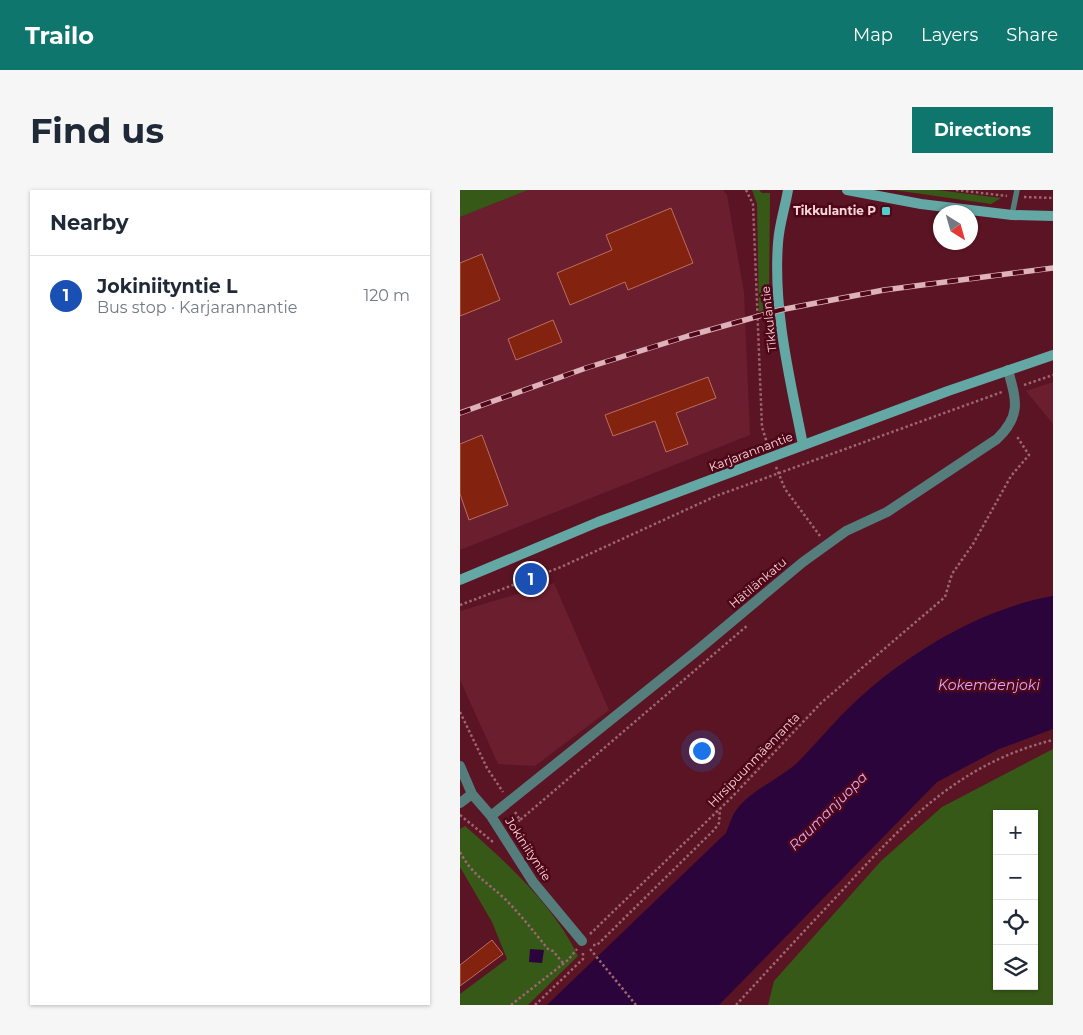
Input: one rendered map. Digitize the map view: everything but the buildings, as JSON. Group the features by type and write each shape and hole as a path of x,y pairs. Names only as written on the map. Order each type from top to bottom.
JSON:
{"main road":[{"name":"Tikkulantie","path":"788,190 778,241 777,277 783,343 803,445"},
{"path":"847,190 921,204 1012,215 1053,216"},
{"name":"Karjarannantie","path":"460,580 598,522 803,445 1053,355"}],"street":[{"path":"1008,370 1016,404 1015,416 1009,428"},
{"name":"Hätilänkatu","path":"491,816 699,650 803,562 846,531 887,512 1009,428"},
{"name":"Jokiniityntie","path":"460,766 472,794 491,816 533,882 585,944"},
{"path":"460,803 472,794"}],"lane":[{"path":"1012,215 1017,190"}],"path":[{"path":"746,190 753,204 762,427 785,489 826,545"},
{"path":"956,190 1015,197 1053,198"},
{"path":"460,605 561,567 716,496 1053,375"},
{"name":"Hirsipuunmäenranta","path":"585,944 821,703 945,597 952,574 973,544 1011,476 1028,455 1020,440 1009,428"},
{"path":"736,1005 888,839 928,802 972,772 1023,747 1053,740"},
{"path":"511,1005 585,944 597,944 714,830 719,823 720,808"},
{"path":"460,822 464,820"},
{"path":"460,852 468,868 506,900 541,938 548,949 553,951 564,963"},
{"path":"585,944 636,1005"},
{"path":"535,1005 583,959 585,944"}],"shaded area":[{"path":"528,190 723,190 727,195 744,292 750,435 460,550 460,217"},
{"path":"1053,382 1053,424 1026,391"},
{"path":"554,583 609,710 535,766 498,764 460,680 460,611"}],"green space":[{"path":"460,190 528,190 460,217"},
{"path":"752,190 770,193 769,308 759,312 757,204"},
{"path":"894,190 937,190 1001,198 991,204"},
{"path":"1053,749 1053,1005 768,1005 774,981 881,861 942,807"},
{"path":"465,826 513,870 543,902 568,937 578,956 528,1005 460,1005 460,994 507,959 492,922 460,867 460,829"}],"water":[{"name":"Kokemäenjoki","path":"1053,596 1053,729 999,749 937,782 719,1005 547,1005 726,833 734,814 743,802 797,763 847,709 866,692 907,660 954,632 1003,609"},
{"path":"530,949 544,950 542,963 529,962"}],"railway":[{"path":"460,413 586,368 780,310 884,290 1053,268"}],"place":[{"name":"Tikkulantie P","path":"886,211"},
{"name":"Jokiniityntie L","path":"531,579"}],"water label":[{"name":"Raumanjuopa","path":"828,811"}]}
